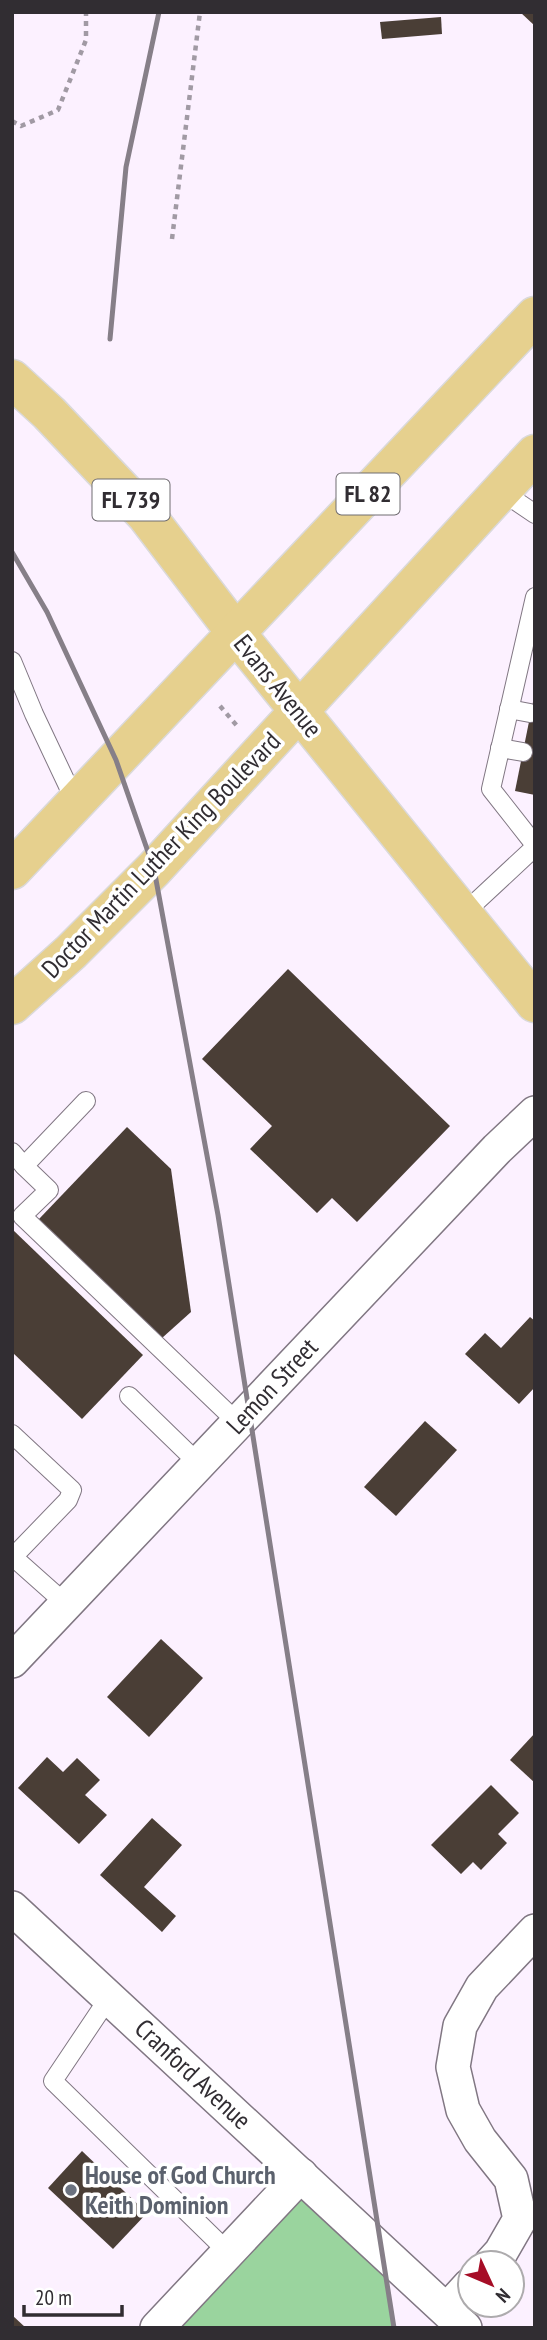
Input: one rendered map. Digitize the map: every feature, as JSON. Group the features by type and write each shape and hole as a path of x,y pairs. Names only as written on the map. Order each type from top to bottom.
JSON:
{"main road":[{"name":"FL 82","path":"12,870 535,316"},
{"name":"Evans Avenue","path":"12,379 49,413 146,515 236,634 535,1003"},
{"name":"Doctor Martin Luther King Boulevard","path":"12,1005 71,952 154,869 535,454"}],"street":[{"name":"Lemon Street","path":"12,1661 497,1149 535,1113"},
{"name":"Cranford Avenue","path":"12,1908 456,2319"},
{"path":"503,2249 520,2220 511,2179 480,2140 463,2110 453,2067 460,2026 482,1987 535,1931"},
{"path":"157,2328 301,2175"}],"lane":[{"path":"501,491 535,514"},
{"path":"463,914 535,846 491,789 509,709 526,673 535,597"},
{"path":"12,661 76,803"},
{"path":"509,709 530,713"},
{"path":"500,748 523,752"},
{"path":"86,1101 18,1159 49,1190 22,1216 238,1423"},
{"path":"130,1396 199,1464"},
{"path":"12,1434 72,1490 68,1500 13,1556 66,1604"},
{"path":"110,1996 53,2081 228,2252"}],"path":[{"path":"12,121 21,126 58,110 86,40 86,12"},
{"path":"172,239 200,12"},
{"path":"220,706 245,736"}],"green space":[{"path":"301,2175 382,2251 394,2328 157,2328"}],"building":[{"path":"520,12 535,12 535,26"},
{"path":"441,17 442,34 382,39 380,22"},
{"path":"535,697 535,795 515,791"},
{"path":"288,969 450,1126 357,1222 332,1198 317,1213 250,1149 272,1126 202,1059"},
{"path":"127,1127 171,1169 191,1312 162,1338 39,1219"},
{"path":"12,1229 143,1355 82,1419 12,1352"},
{"path":"530,1317 535,1321 535,1387 519,1404 465,1354 485,1333 501,1348"},
{"path":"425,1421 457,1450 396,1516 364,1487"},
{"path":"161,1639 203,1678 149,1737 107,1697"},
{"path":"535,1733 535,1783 510,1760"},
{"path":"47,1757 63,1772 77,1758 100,1780 85,1795 107,1815 79,1844 18,1788"},
{"path":"491,1785 519,1813 498,1834 507,1843 481,1870 473,1862 461,1874 431,1845"},
{"path":"152,1818 182,1845 144,1887 176,1916 162,1932 100,1875"},
{"path":"82,2151 147,2213 113,2249 48,2188"},
{"path":"12,2315 26,2328 12,2328"}],"railway":[{"path":"110,339 126,167 159,12"},
{"path":"12,552 47,612 116,760 154,869 218,1215 394,2328"}],"place":[{"name":"House of God Church Keith Dominion","path":"71,2190"}]}
